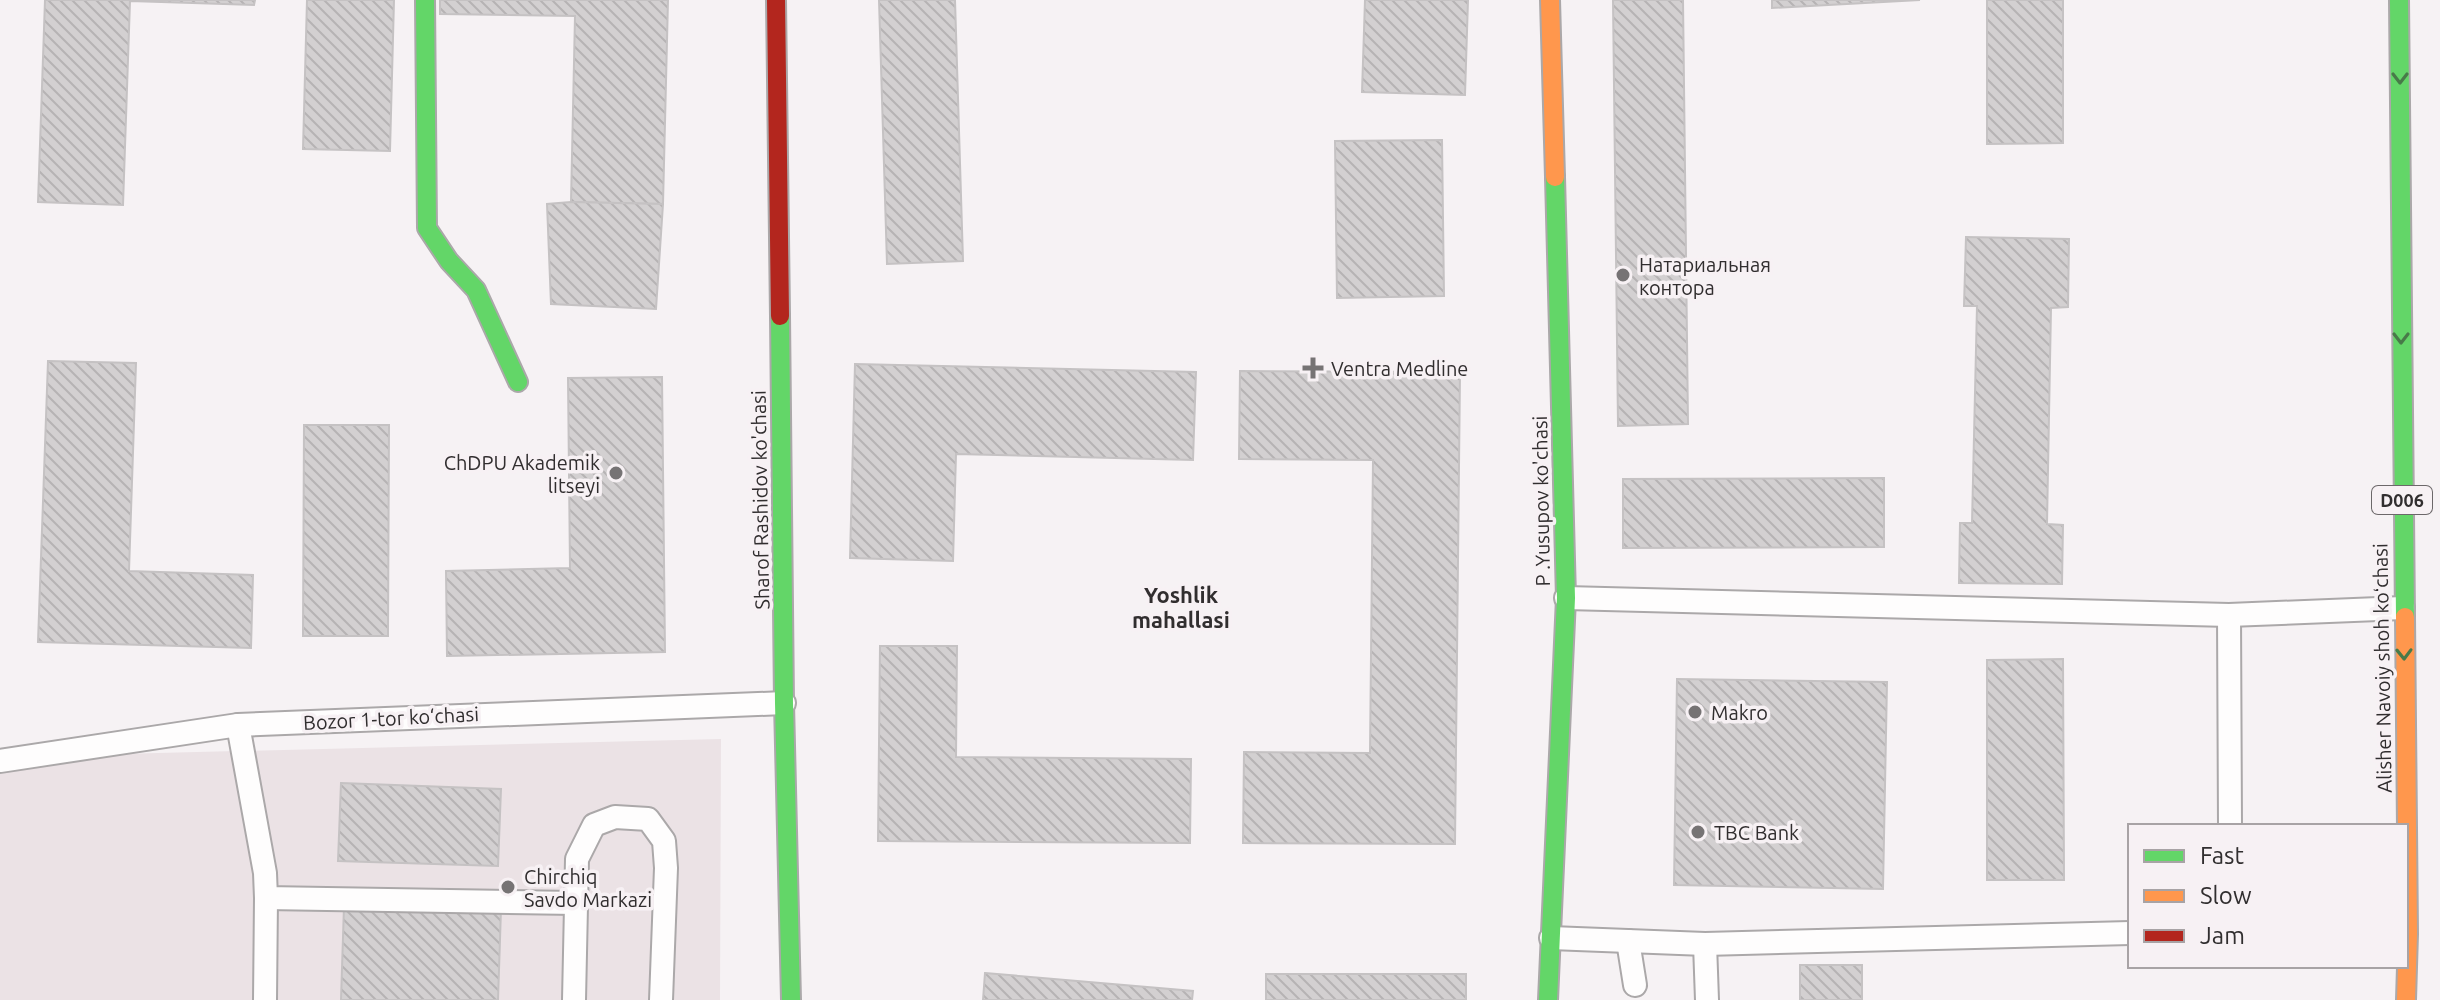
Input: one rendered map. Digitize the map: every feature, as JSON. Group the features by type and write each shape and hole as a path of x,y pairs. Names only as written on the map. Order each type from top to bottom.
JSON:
{"street":[{"path":"425,0 427,228 449,261 476,290 518,382"},
{"name":"Sharof Rashidov ko'chasi","path":"776,0 784,703 791,1000"},
{"name":"P .Yusupov ko'chasi","path":"1548,1000 1566,598 1550,0"},
{"name":"Alisher Navoiy shoh koʻchasi","path":"2399,0 2406,824"},
{"name":"Alisher Navoiy shoh koʻchasi","path":"2406,968 2406,1000"}],"lane":[{"path":"1566,598 2229,615 2403,608"},
{"path":"2229,615 2230,824"},
{"name":"Bozor 1-tor ko‘chasi","path":"0,761 238,725 784,703"},
{"path":"238,725 265,873 265,1000"},
{"path":"574,1000 577,859 594,825 615,817 648,819 664,841 666,868 661,1000"},
{"path":"266,898 576,903"},
{"path":"1551,938 1705,944 2128,933"},
{"path":"1628,941 1635,985"},
{"path":"1705,944 1707,1000"}],"shaded area":[{"path":"721,739 720,1000 0,1000 0,757"}],"building":[{"path":"45,0 255,0 254,5 130,1 123,205 38,202"},
{"path":"307,0 394,0 390,151 303,149"},
{"path":"440,0 668,0 663,204 571,202 575,16 440,14"},
{"path":"879,0 955,0 963,261 887,264"},
{"path":"1365,0 1468,0 1465,95 1362,92"},
{"path":"1613,0 1683,0 1688,424 1618,426"},
{"path":"1772,0 1920,0 1772,8"},
{"path":"1987,0 2063,0 2063,143 1987,144"},
{"path":"1442,140 1444,296 1337,298 1335,141"},
{"path":"547,204 663,204 656,309 551,304"},
{"path":"1966,237 2069,239 2068,307 2051,308 2047,524 2063,525 2062,584 1959,583 1960,523 1972,523 1977,306 1964,306"},
{"path":"48,361 136,363 129,571 253,575 251,648 38,642"},
{"path":"855,364 1196,372 1193,460 956,454 953,561 850,558"},
{"path":"1240,371 1460,372 1455,844 1243,843 1244,752 1370,753 1373,460 1239,459"},
{"name":"ChDPU Akademik litseyi","path":"662,377 665,652 447,656 446,571 570,568 568,378"},
{"path":"304,425 389,425 388,636 303,636"},
{"path":"1884,478 1884,547 1623,548 1623,479"},
{"path":"880,646 957,646 956,757 1191,759 1190,843 878,841"},
{"path":"2063,659 2064,880 1987,880 1987,660"},
{"path":"1677,679 1887,682 1883,889 1674,885"},
{"path":"341,783 501,789 498,866 338,861"},
{"path":"344,906 501,909 498,1000 341,1000"},
{"path":"1800,965 1862,965 1862,1000 1800,1000"},
{"path":"985,973 1193,991 1192,1000 983,1000"},
{"path":"1266,974 1466,974 1466,1000 1266,1000"}],"traffic: fast":[{"path":"425,0 427,228 449,261 476,290 518,382"},
{"path":"2399,0 2405,617"},
{"path":"1548,1000 1566,598 1555,177"},
{"path":"780,316 791,1000"}],"traffic: slow":[{"path":"1550,0 1555,177"},
{"path":"2405,617 2407,824"},
{"path":"2406,1000 2407,968"}],"traffic: jam":[{"path":"776,0 780,316"}],"place":[{"name":"Натариальная контора","path":"1623,275"},
{"name":"Ventra Medline","path":"1313,368"},
{"name":"ChDPU Akademik litseyi","path":"616,473"},
{"name":"Makro","path":"1695,712"},
{"name":"TBC Bank","path":"1698,832"},
{"name":"Chirchiq Savdo Markazi","path":"508,887"}],"district":[{"name":"Yoshlik mahallasi","path":"1181,606"}]}
